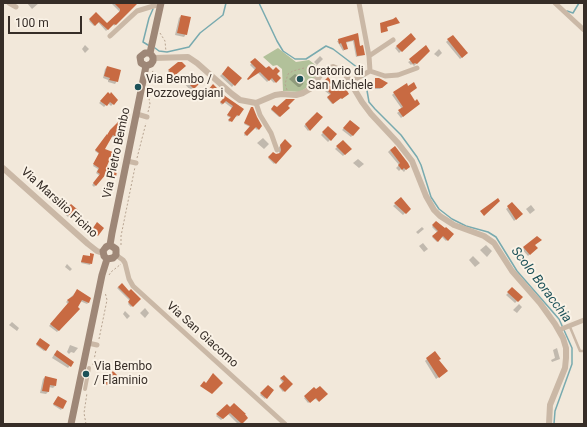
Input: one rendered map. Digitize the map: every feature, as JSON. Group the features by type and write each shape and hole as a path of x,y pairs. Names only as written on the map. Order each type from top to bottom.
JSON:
{"main road":[{"path":"152,55 144,53 140,57 142,63 146,66 151,64 152,55 157,5"},
{"name":"Via Pietro Bembo","path":"110,245 132,162 142,116 146,66"},
{"path":"71,424 93,344 106,247 110,245 115,248 116,255 113,258 105,256"}],"street":[{"path":"9,3 16,7"},
{"path":"359,3 369,56 368,72"},
{"path":"555,3 584,30"},
{"path":"110,36 137,11 157,5"},
{"path":"369,56 393,40"},
{"path":"152,55 188,57 240,100 256,103 275,95 296,95 303,93 310,89 326,69 333,67 344,72 353,81 362,102 371,114 398,143 412,161 426,196 434,210 454,226 484,236 494,243 512,271 561,330 566,348 566,358 563,373 550,405 549,424"},
{"path":"353,81 368,72 385,76 398,74 417,68"},
{"path":"256,103 260,115 271,133 277,150"},
{"name":"Via Marsilio Ficino","path":"3,168 95,249 105,256"},
{"name":"Via San Giacomo","path":"116,255 125,263 129,279 133,286 285,424"},
{"path":"561,330 584,320"},
{"path":"84,389 89,368"}],"lane":[{"path":"569,327 580,351 584,351"}],"path":[{"path":"160,33 165,41 166,49"},
{"path":"123,250 121,238 132,162 142,116 150,104 148,93 154,67"},
{"path":"288,94 285,84 288,74 294,70 304,68"}],"green space":[{"path":"278,48 296,62 309,60 321,69 309,86 300,92 283,91 282,69 277,65 273,66 263,57"}],"building":[{"path":"114,3 138,3 116,25 114,24 108,30 99,22 95,26 89,19 96,12 107,23 120,11"},
{"path":"181,15 191,17 187,35 177,33"},
{"path":"396,17 400,23 387,27 388,31 381,33 380,23"},
{"path":"358,33 360,46 363,45 365,55 357,56 354,40 346,42 348,49 344,50 341,43 339,44 338,39"},
{"path":"411,33 416,39 402,52 396,46"},
{"path":"453,35 468,53 462,58 447,39"},
{"path":"426,45 430,51 417,64 413,64 409,59"},
{"path":"255,58 266,68 269,66 273,70 276,67 280,71 277,74 281,78 276,83 272,78 269,81 260,72 248,80 247,79 256,68 250,62"},
{"path":"178,62 182,62 186,66 172,78 167,73 170,71 168,70"},
{"path":"107,66 121,70 118,82 109,80 110,78 104,76"},
{"path":"228,66 242,78 235,86 222,74"},
{"path":"192,72 202,81 194,89 184,79"},
{"path":"328,77 332,82 329,85 336,91 344,86 349,94 333,104 327,97 331,94 326,89 327,86 323,82"},
{"path":"375,78 379,78 388,83 382,88 375,88"},
{"path":"414,82 417,88 410,93 415,101 417,99 420,104 403,117 398,110 403,107 393,92 407,83 408,86"},
{"path":"213,84 225,96 244,109 232,122 228,120 231,117 227,115 233,106 226,101 223,104 220,102 223,99 216,93 214,96 208,90"},
{"path":"108,92 110,94 111,92 118,100 114,105 110,102 107,106 100,101"},
{"path":"286,99 295,99 288,106 290,108 280,117 271,109 274,105 277,107"},
{"path":"251,107 253,107 262,126 259,130 256,127 247,136 244,133 250,126 244,123"},
{"path":"317,112 323,117 310,131 305,124"},
{"path":"127,113 130,114 124,124 127,126 124,132 121,130 120,134 118,133 116,137 113,135 105,149 118,154 115,161 110,159 107,166 117,171 116,177 107,173 96,186 93,183 100,174 97,172 99,168 93,164 99,153 95,150 110,130"},
{"path":"350,120 360,128 353,136 343,128"},
{"path":"328,126 337,134 331,141 322,132"},
{"path":"285,139 292,146 276,164 268,157 273,152 276,154 280,153 280,145"},
{"path":"343,140 352,149 345,155 336,146"},
{"path":"395,146 410,167 406,170 404,168 402,170 398,165 400,163 390,150"},
{"path":"401,197 411,209 406,214 394,203"},
{"path":"498,198 500,201 484,216 480,211"},
{"path":"512,202 523,214 516,220 507,206"},
{"path":"71,204 78,210 71,217 63,210"},
{"path":"436,221 454,234 448,241 443,236 438,242 432,236 438,231 432,225"},
{"path":"97,222 104,228 98,236 91,231"},
{"path":"537,236 542,240 535,245 538,248 530,255 523,247"},
{"path":"90,253 94,254 92,264 81,262 83,255 90,256"},
{"path":"122,283 129,291 131,289 141,299 133,307 128,302 130,299 118,287"},
{"path":"512,287 523,297 518,302 507,292"},
{"path":"77,289 91,298 89,303 82,300 78,307 80,309 59,331 50,324 69,302 67,300 73,296"},
{"path":"40,338 50,345 46,351 36,344"},
{"path":"57,350 74,362 71,367 54,355"},
{"path":"435,351 441,359 439,360 448,371 439,378 426,358"},
{"path":"113,371 117,375 107,385 103,381"},
{"path":"213,373 223,383 212,394 200,386 204,381 206,383"},
{"path":"284,375 293,384 285,392 279,386 284,381 280,378"},
{"path":"45,376 57,379 56,386 50,385 49,392 42,391"},
{"path":"268,385 274,390 267,399 260,393"},
{"path":"320,386 328,394 319,402 316,398 310,403 304,396 314,387 316,389"},
{"path":"58,396 67,401 63,409 53,404"},
{"path":"234,403 246,414 248,418 242,424 230,413 223,419 216,414 227,404 230,407"}],"waterway":[{"name":"Scolo Boracchia","path":"155,48 159,51 167,52 189,47 200,33 223,15 226,3"},
{"name":"Scolo Boracchia","path":"259,3 283,51 295,59 306,59 326,46 333,49 358,68 365,79 369,102 401,135 417,157 431,197 439,209 452,219 466,226 488,232 496,237 517,271 559,319 572,348 572,364 555,411 554,424"},
{"path":"567,11 573,13 579,3"},
{"name":"Scolo Boracchia","path":"148,45 143,42 149,18 153,9"}],"place":[{"name":"Oratorio di San Michele","path":"300,79"},
{"name":"Via Bembo / Pozzoveggiani","path":"138,87"},
{"name":"Via Bembo / Flaminio","path":"86,374"}]}
